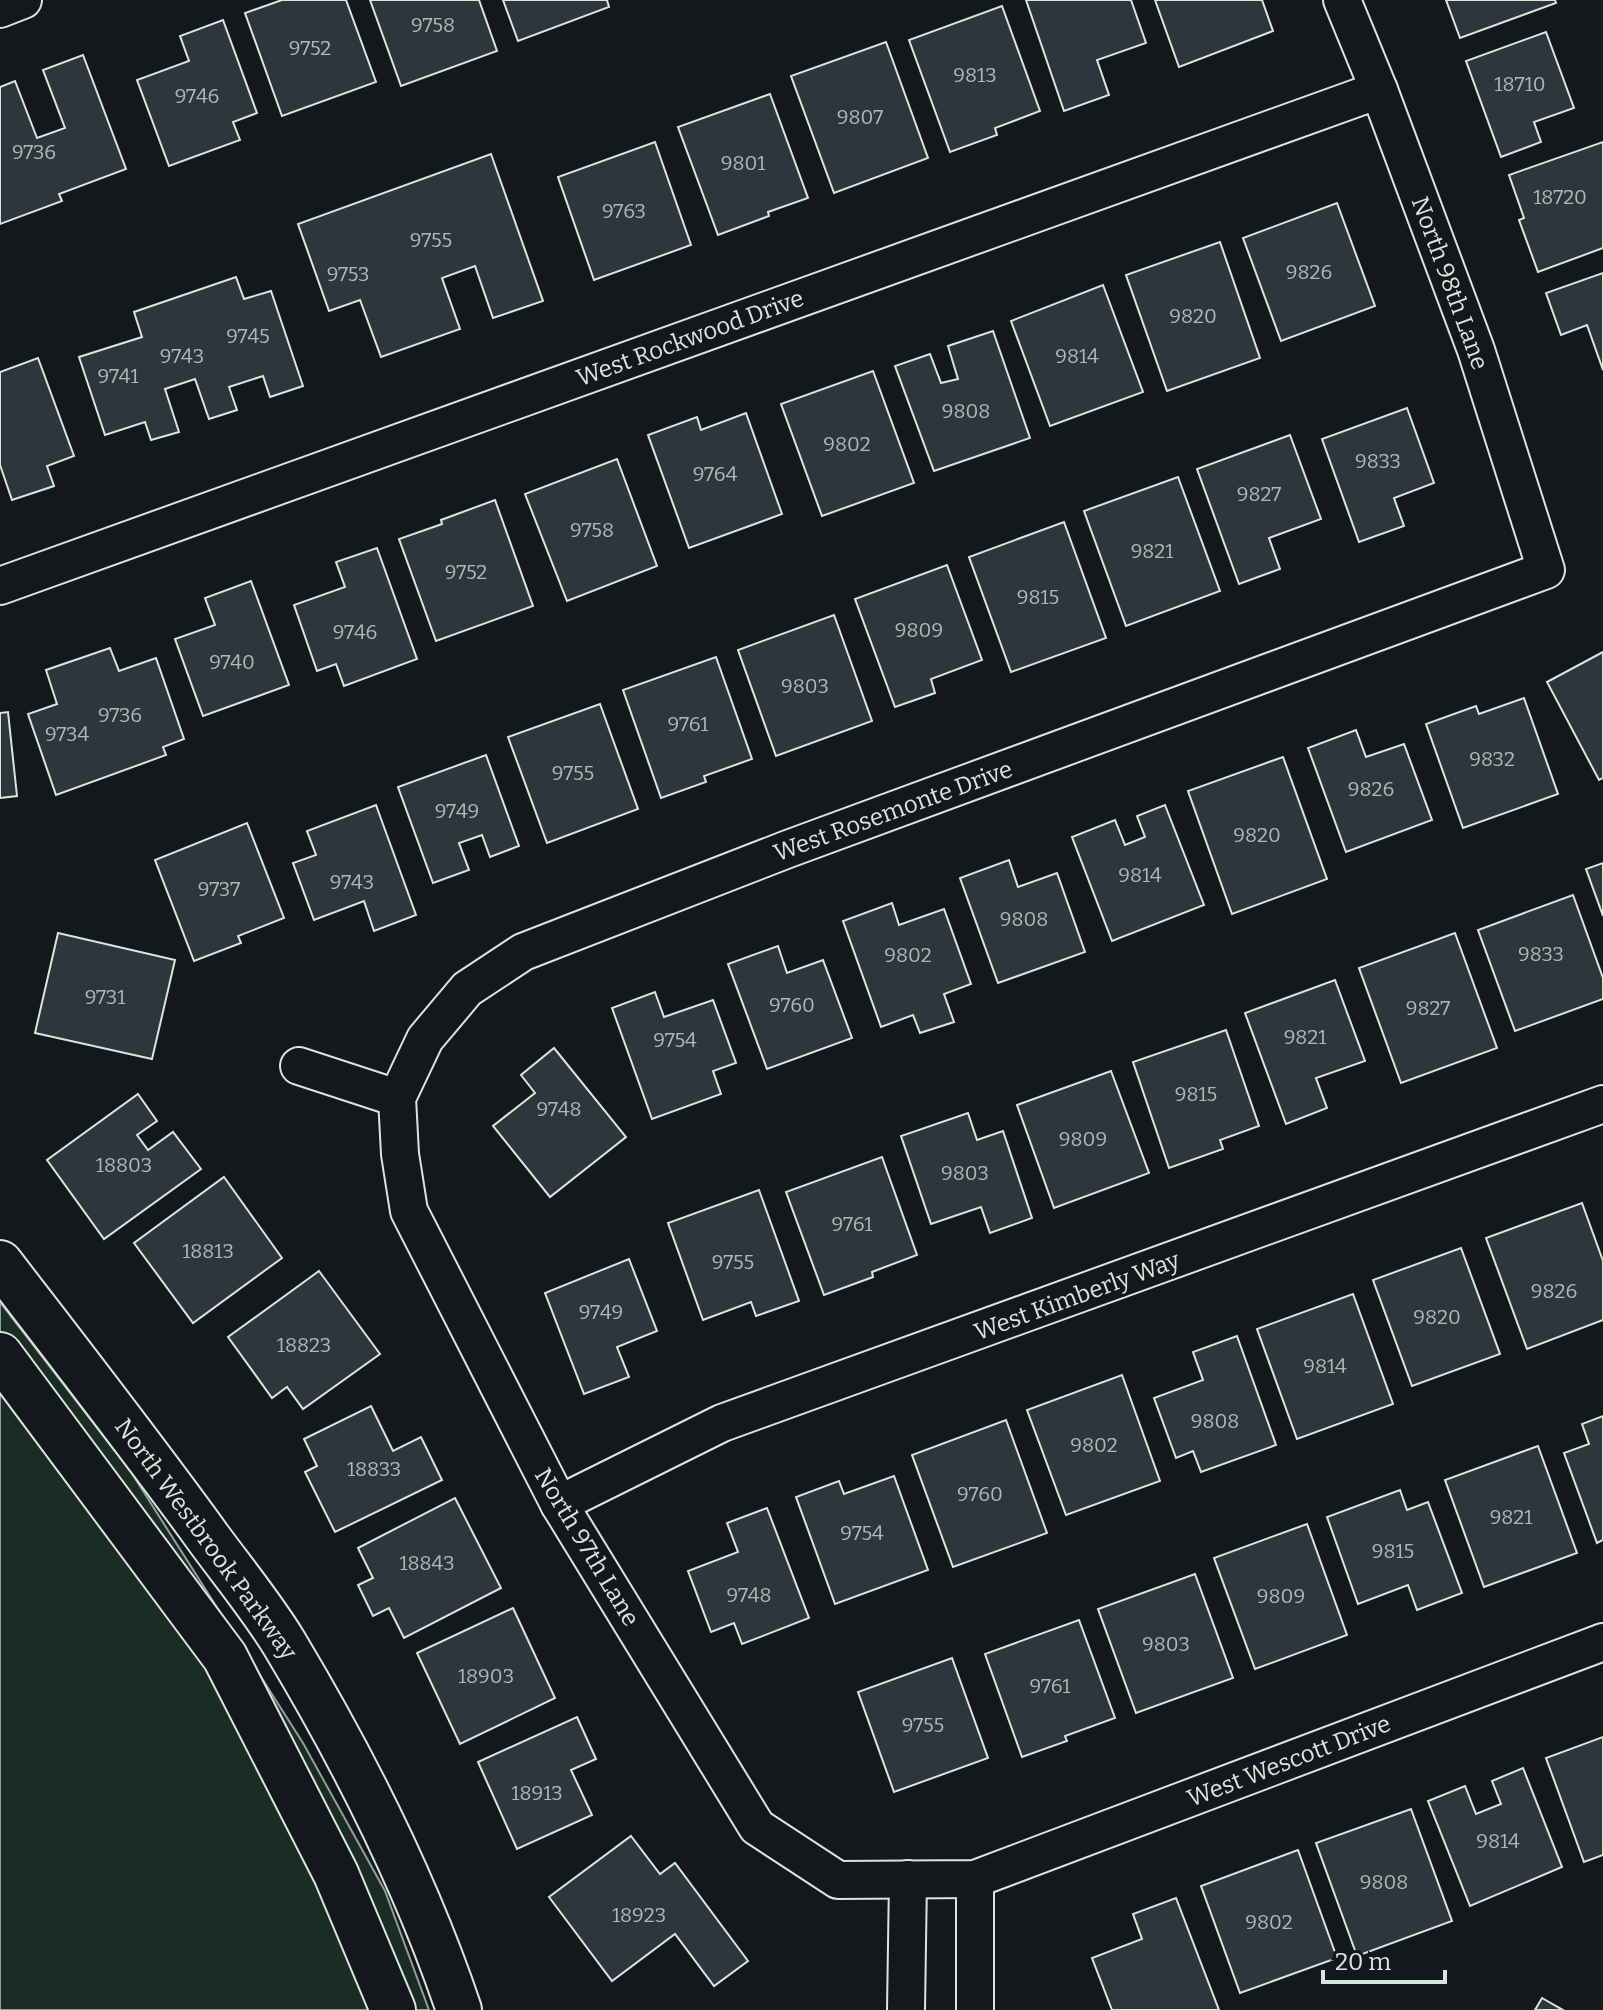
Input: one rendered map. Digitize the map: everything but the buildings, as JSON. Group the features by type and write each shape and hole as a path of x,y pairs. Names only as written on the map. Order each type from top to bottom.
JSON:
{"street":[{"path":"0,9 23,0"},
{"name":"North 98th Lane","path":"1342,0 1476,350 1546,570"},
{"name":"West Rockwood Drive","path":"0,586 1379,90"},
{"name":"West Rosemonte Drive","path":"397,1098 425,1039 467,989 523,952 803,843 1546,570"},
{"path":"299,1066 397,1098"},
{"name":"North 97th Lane","path":"397,1098 400,1154 409,1211 559,1504 757,1827 838,1880 975,1879"},
{"name":"West Kimberly Way","path":"559,1504 722,1423 1603,1104"},
{"name":"North Westbrook Parkway","path":"0,1263 158,1469 283,1641 402,1865 459,2010"},
{"path":"0,1355 225,1657 336,1874 393,2010"},
{"name":"West Wescott Drive","path":"975,1879 1603,1642"},
{"path":"906,2010 908,1879"},
{"path":"975,1879 975,2010"}],"green space":[{"path":"0,1302 131,1472 303,1743 385,1891 429,2010 0,2010"}]}
